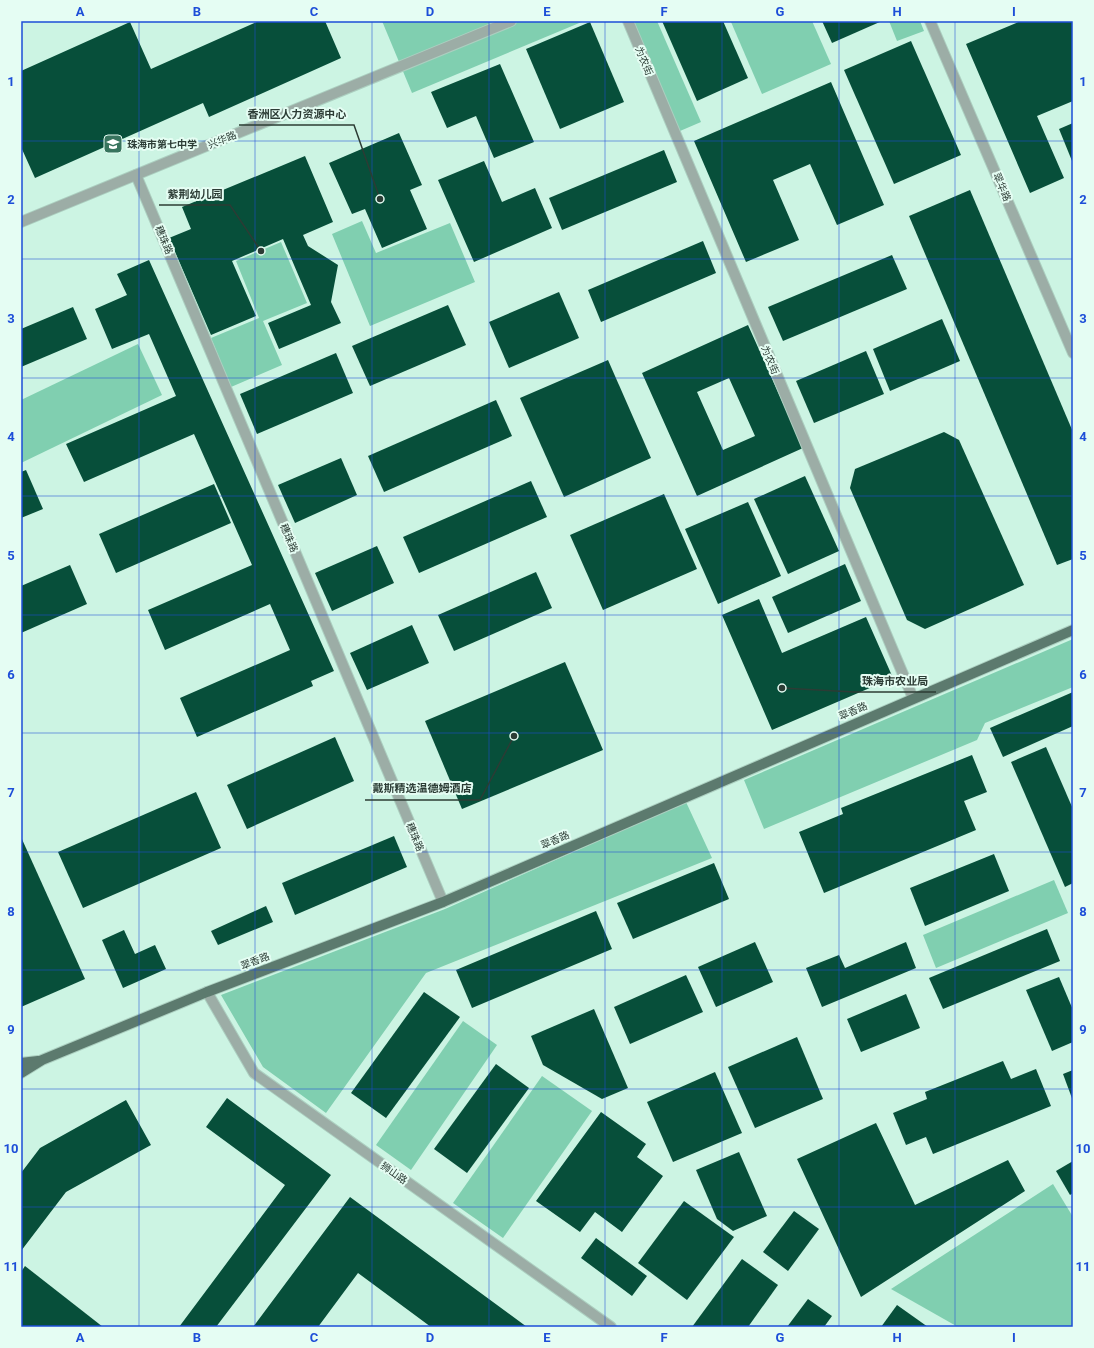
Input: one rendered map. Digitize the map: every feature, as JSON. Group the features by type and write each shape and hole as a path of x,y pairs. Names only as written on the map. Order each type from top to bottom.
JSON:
{"main road":[{"name":"翠香路","path":"42,1060 207,992 443,902 1073,630"},
{"path":"21,1063 42,1060"},
{"path":"21,1073 42,1060"}],"street":[{"name":"兴华路","path":"21,222 511,21"},
{"name":"为农街","path":"628,21 913,698"},
{"name":"翠华路","path":"930,21 1073,353"},
{"name":"穗珠路","path":"136,175 443,902"},
{"name":"狮山路","path":"207,992 254,1073 611,1327"}],"green space":[{"path":"382,21 584,21 412,93"},
{"path":"633,21 657,21 701,122 680,131"},
{"path":"812,21 831,64 762,94 731,22"},
{"path":"889,21 920,21 924,31 897,41"},
{"path":"362,221 376,253 450,223 475,282 370,326 332,234"},
{"path":"281,242 307,303 263,321 282,365 231,387 211,338 259,318 236,261"},
{"path":"138,344 162,395 21,463 21,400"},
{"path":"1073,639 1073,687 985,723 977,740 764,829 744,780"},
{"path":"686,802 712,858 426,973 326,1113 263,1067 221,995 445,909"},
{"path":"1054,880 1068,913 936,968 923,935"},
{"path":"463,1021 497,1045 411,1170 376,1145"},
{"path":"542,1076 592,1111 503,1238 453,1203"},
{"path":"1053,1184 1073,1217 1073,1327 958,1327 891,1289"}],"building":[{"path":"259,21 325,21 341,58 209,117 203,103 35,178 21,147 21,71 130,22 151,69"},
{"path":"662,21 723,21 748,78 697,101"},
{"path":"822,21 882,21 832,43"},
{"path":"1021,21 1073,21 1073,101 1037,116 1064,178 1030,193 966,44"},
{"path":"590,22 624,102 560,129 526,49"},
{"path":"911,41 961,155 894,184 844,70"},
{"path":"500,64 534,142 494,158 476,116 447,128 431,92"},
{"path":"831,82 884,205 837,225 810,164 773,180 799,240 746,262 694,141"},
{"path":"1073,123 1073,160 1072,161 1059,129"},
{"path":"399,133 422,185 410,190 427,229 382,248 365,209 352,214 329,163"},
{"path":"664,150 677,182 562,230 549,198"},
{"path":"305,156 333,222 303,235 308,246 338,265 331,302 341,323 279,349 268,323 311,305 283,239 232,261 256,316 211,335 169,238 191,229 182,207"},
{"path":"484,161 502,202 535,188 552,228 474,262 438,180"},
{"path":"970,190 1073,432 1073,559 1057,565 909,216"},
{"path":"703,241 716,273 601,322 588,290"},
{"path":"892,255 907,289 783,341 768,307"},
{"path":"149,260 334,671 311,681 313,686 197,737 180,698 290,650 270,604 165,650 148,610 252,565 194,434 84,482 66,444 176,396 149,334 112,349 95,309 127,295 117,274"},
{"path":"559,292 579,338 509,368 489,322"},
{"path":"448,305 466,345 370,386 352,346"},
{"path":"73,307 87,339 21,367 21,329"},
{"path":"942,319 960,361 890,391 873,349"},
{"path":"748,325 803,448 697,496 642,373","holes":["729,378 755,436 723,450 697,392"]},
{"path":"866,351 884,394 814,423 796,381"},
{"path":"336,353 353,393 257,434 240,394"},
{"path":"608,360 651,458 564,497 520,398"},
{"path":"496,400 512,436 384,492 368,456"},
{"path":"944,432 959,440 1024,585 925,629 907,620 850,488 855,469"},
{"path":"341,458 357,495 295,523 278,485"},
{"path":"26,470 43,509 21,518 21,472"},
{"path":"805,476 839,551 788,574 754,499"},
{"path":"531,481 547,517 419,573 403,537"},
{"path":"214,484 231,523 116,573 99,534"},
{"path":"664,494 697,569 603,610 570,535"},
{"path":"748,502 781,576 718,604 685,529"},
{"path":"377,546 394,583 332,611 315,573"},
{"path":"845,564 861,601 788,633 772,597"},
{"path":"70,565 87,604 21,633 21,586"},
{"path":"536,572 552,608 454,651 438,615"},
{"path":"759,599 782,653 866,617 893,678 772,730 722,615"},
{"path":"412,625 429,663 367,690 350,653"},
{"path":"565,662 603,750 462,809 425,721"},
{"path":"1073,692 1073,726 1003,757 990,728"},
{"path":"335,737 354,781 247,829 227,785"},
{"path":"1046,747 1073,809 1073,883 1065,887 1011,762"},
{"path":"972,755 987,792 964,801 976,830 824,893 799,832 843,814 841,808"},
{"path":"196,792 221,848 83,908 58,852"},
{"path":"394,836 407,867 295,915 282,883"},
{"path":"21,837 85,979 21,1007"},
{"path":"994,854 1009,891 925,926 910,888"},
{"path":"714,863 729,899 633,939 617,903"},
{"path":"266,906 273,922 218,945 211,931"},
{"path":"596,911 612,949 472,1008 456,970"},
{"path":"1047,929 1060,961 943,1009 929,978"},
{"path":"124,930 135,954 155,945 166,969 123,988 102,940"},
{"path":"755,942 773,982 716,1007 698,967"},
{"path":"906,942 916,968 822,1007 806,968 839,955 845,968"},
{"path":"686,975 703,1012 630,1044 614,1007"},
{"path":"1059,977 1073,1010 1073,1042 1052,1051 1026,990"},
{"path":"424,992 460,1017 386,1118 351,1093"},
{"path":"906,994 920,1028 861,1052 847,1019"},
{"path":"594,1009 628,1088 602,1099 543,1065 531,1036"},
{"path":"797,1037 823,1099 755,1128 728,1067"},
{"path":"1003,1061 1011,1079 1036,1069 1051,1106 933,1154 926,1137 906,1145 893,1113 927,1099 925,1092"},
{"path":"496,1064 529,1088 467,1173 434,1149"},
{"path":"1073,1070 1073,1101 1063,1074"},
{"path":"715,1072 742,1133 673,1162 647,1102"},
{"path":"227,1098 331,1175 216,1327 179,1327 285,1185 206,1127"},
{"path":"126,1100 151,1145 66,1192 21,1251 21,1173 40,1148"},
{"path":"601,1112 646,1144 637,1157 663,1176 622,1232 595,1212 580,1232 536,1201"},
{"path":"876,1123 915,1205 1008,1160 1025,1191 861,1297 797,1159"},
{"path":"739,1152 767,1216 733,1231 717,1219 696,1170"},
{"path":"1073,1161 1073,1193 1070,1195 1056,1171"},
{"path":"350,1197 527,1327 431,1327 358,1273 318,1327 253,1327"},
{"path":"684,1201 734,1237 687,1300 638,1263"},
{"path":"794,1211 819,1229 788,1271 763,1252"},
{"path":"596,1238 647,1276 632,1296 581,1258"},
{"path":"742,1259 778,1285 748,1327 692,1327"},
{"path":"25,1266 103,1327 21,1327 21,1272"},
{"path":"808,1299 832,1316 824,1327 787,1327"},
{"path":"897,1305 928,1327 881,1327"}],"place":[{"name":"珠海市第七中学","path":"113,144"},
{"name":"香洲区人力资源中心","path":"380,199"},
{"name":"紫荆幼儿园","path":"261,251"},
{"name":"珠海市农业局","path":"782,688"},
{"name":"戴斯精选温德姆酒店","path":"514,736"}]}
